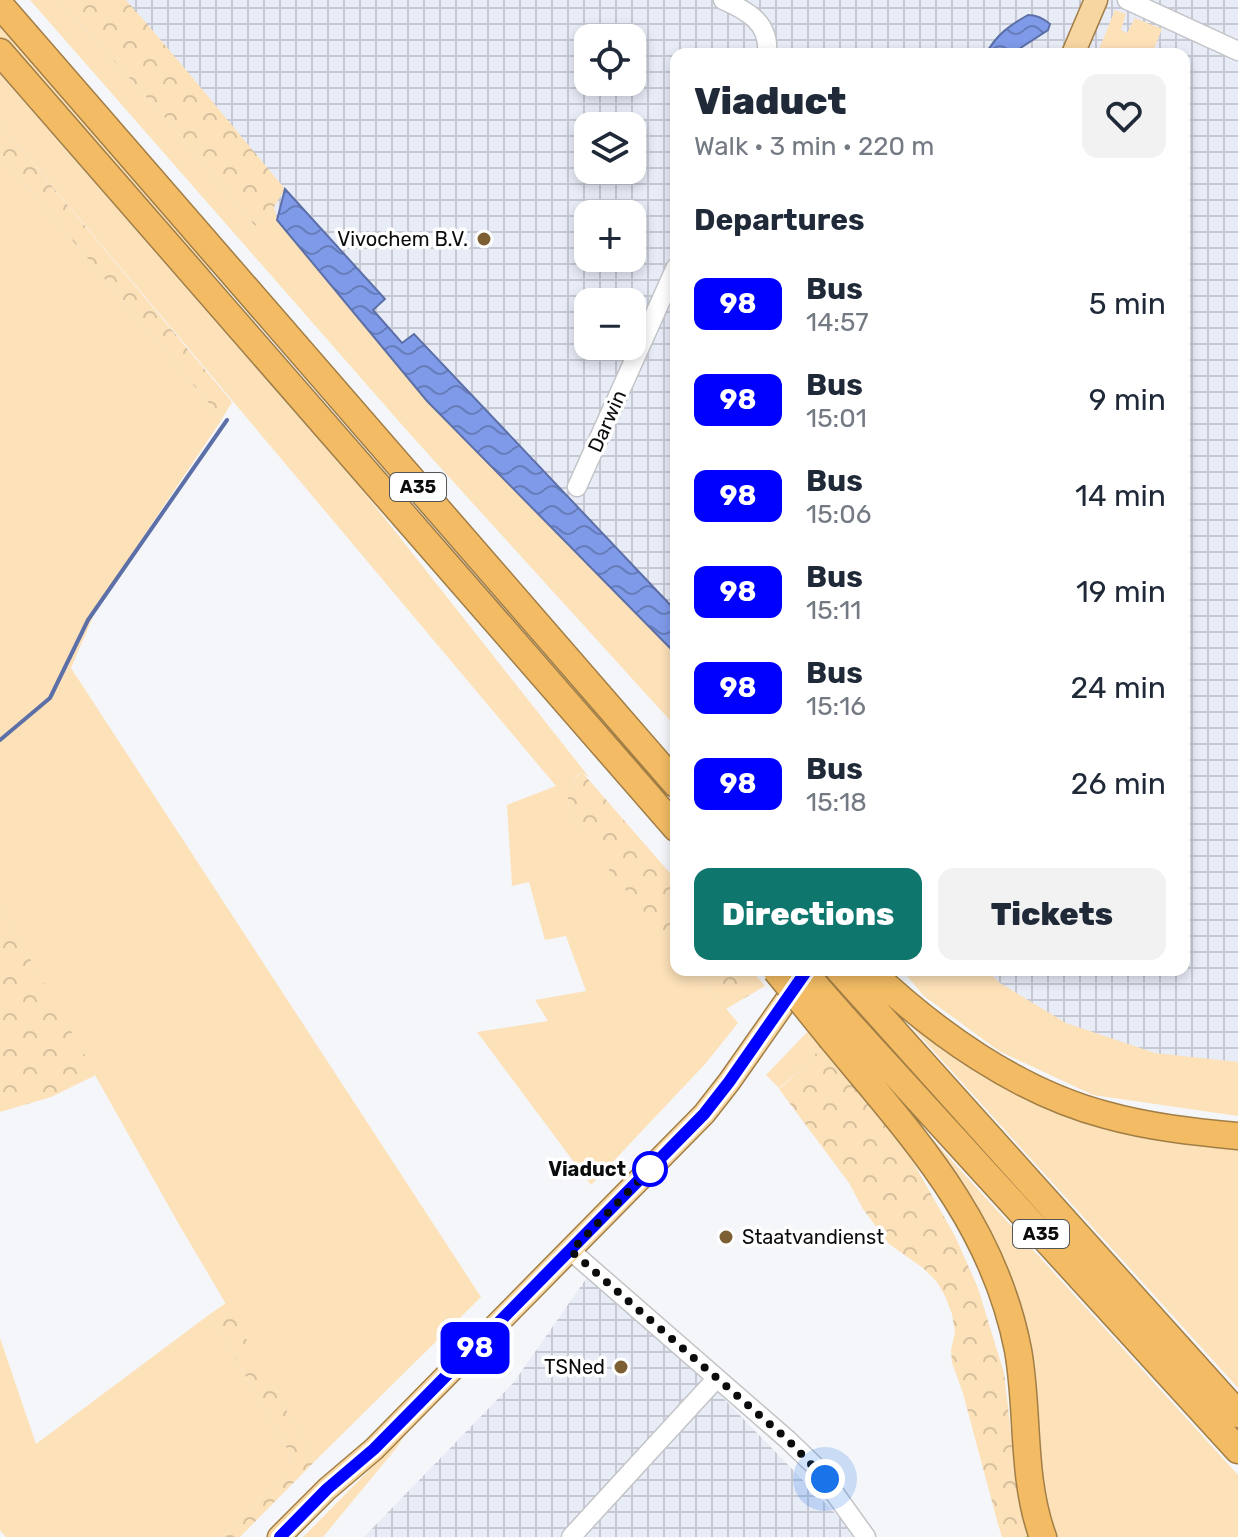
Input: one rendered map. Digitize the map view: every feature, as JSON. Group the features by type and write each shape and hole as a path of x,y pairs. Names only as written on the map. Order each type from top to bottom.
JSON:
{"highway":[{"name":"A35","path":"0,5 670,776"},
{"name":"A35","path":"0,52 670,821"},
{"name":"A35","path":"782,976 838,1028 1238,1450"},
{"name":"A35","path":"808,976 838,1028 952,1188 998,1279 1017,1348 1034,1498 1043,1537"},
{"name":"A35","path":"866,978 950,1038 1064,1102 1149,1126 1238,1136"},
{"name":"A35","path":"866,978 1238,1414"}],"main road":[{"path":"1076,48 1096,0"},
{"path":"299,1537 374,1449 674,1145 729,1082 800,976"},
{"path":"279,1537 327,1489 374,1449"}],"street":[{"path":"723,0 759,21 768,41 767,48"},
{"path":"1127,0 1159,7 1238,37"},
{"path":"1159,7 1238,51"},
{"name":"Darwin","path":"577,487 670,280"},
{"path":"571,1251 815,1466 866,1537"},
{"path":"571,1537 716,1379"}],"shaded area":[{"path":"60,0 1238,0 1238,1087 1156,1073 958,976 1190,976 1190,48 670,48 670,676"},
{"path":"595,1266 858,1537 364,1537 514,1382"}],"green space":[{"path":"30,0 59,0 169,122 255,226 274,207 277,220 427,401 670,648 670,720 410,434"},
{"path":"59,0 126,0 146,23 285,189 274,207 255,226 169,122"},
{"path":"0,8 220,260 204,276 0,38"},
{"path":"1115,10 1126,14 1121,30 1127,33 1135,18 1162,29 1154,48 1099,48"},
{"path":"0,74 364,492 589,777 581,772 568,794 572,812 582,831 613,874 670,941 670,976 699,976 738,1023 706,1063 591,1185 477,1032 548,1021 535,1000 586,991 566,936 545,940 529,882 512,886 507,805 556,786 0,124"},
{"path":"0,124 232,402 222,419 0,154"},
{"path":"0,154 222,419 99,603 71,668 481,1297 315,1461 0,906"},
{"path":"582,772 670,873 670,941 613,874 582,831 568,798 576,777"},
{"path":"0,906 96,1075 51,1097 0,1112"},
{"path":"699,976 756,976 765,986 726,1009"},
{"path":"907,976 992,976 1066,1023 1155,1053 1238,1062 1238,1116 1093,1095 999,1051 924,996"},
{"path":"911,1022 995,1083 1051,1110 1120,1129 1238,1148 1238,1388 909,1024"},
{"path":"811,1028 824,1044 805,1066 779,1088 766,1075"},
{"path":"824,1044 905,1148 955,1236 978,1288 1004,1373 1015,1467 1031,1537 1002,1537 952,1363 955,1332 945,1296 923,1268 889,1244 863,1209 849,1183 779,1089"},
{"path":"873,1074 1238,1475 1238,1537 1053,1537 1044,1509 1020,1324"},
{"path":"226,1303 315,1461 240,1537 222,1537 277,1482 291,1463 289,1452 210,1314"},
{"path":"210,1314 289,1452 291,1464 277,1482 222,1537 6,1537 0,1530 0,1338 36,1444"},
{"path":"404,1435 323,1537 303,1537"}],"water":[{"path":"1028,15 1037,16 1050,24 1048,30 1021,48 990,48 1004,31"},
{"path":"285,189 385,299 373,310 402,343 414,334 670,605 670,648 427,401 277,220"}],"waterway":[{"path":"0,740 50,698 88,620 227,420"}],"bus line":[{"name":"98","path":"280,1537 327,1489 374,1449 704,1114 803,976"}],"place":[{"name":"Vivochem B.V.","path":"484,239"},
{"name":"Viaduct","path":"650,1169"},
{"name":"Staatvandienst","path":"726,1237"},
{"name":"TSNed","path":"621,1367"}],"route":[{"path":"650,1169 654,1165 571,1251 788,1440 825,1479"}]}
